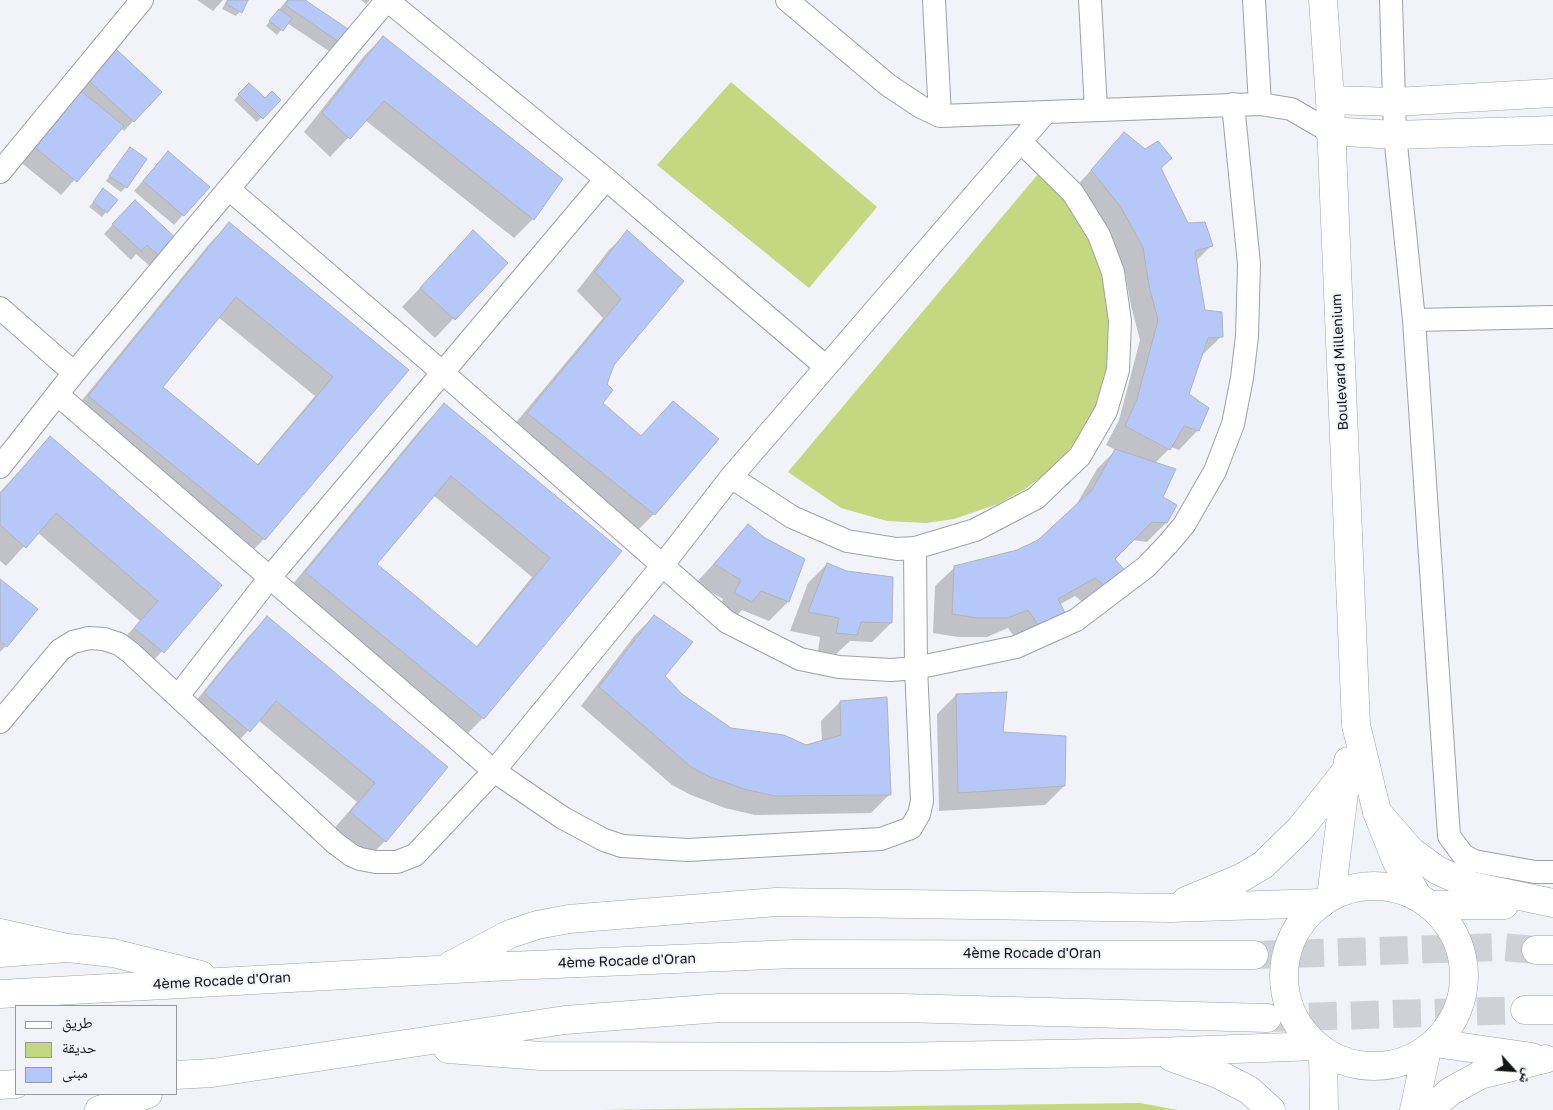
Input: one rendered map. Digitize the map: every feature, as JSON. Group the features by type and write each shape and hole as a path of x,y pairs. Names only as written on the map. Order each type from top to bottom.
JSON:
{"main road":[{"name":"Boulevard Millenium","path":"1323,0 1330,100 1329,131 1356,725"},
{"path":"1330,100 1395,102 1553,93"},
{"path":"1329,131 1396,135 1553,130"},
{"path":"1326,900 1346,772 1356,725"},
{"path":"1356,725 1377,812 1396,860 1424,901 1451,929 1463,958 1464,989 1454,1018 1431,1046 1403,1062 1375,1067 1348,1063 1319,1048 1298,1025 1287,1000 1284,973 1289,946 1302,922 1326,900 1352,888 1374,886 1397,888 1424,901 1553,903"},
{"path":"1171,908 1241,878 1263,865 1300,829 1346,772"},
{"path":"1377,812 1411,850 1437,870 1472,886 1553,903"},
{"path":"439,971 510,934 537,925 569,919 673,910 786,902 1171,908 1326,900"},
{"path":"0,933 68,948 141,958 224,981"},
{"path":"0,953 68,948"},
{"name":"4ème Rocade d'Oran","path":"0,994 510,966 794,954 1254,955"},
{"path":"178,1075 212,1073 565,1020 720,1008 912,1008 1267,1018"},
{"path":"1525,1010 1553,1010"},
{"path":"400,1046 551,1056 888,1057 1319,1048"},
{"path":"1431,1046 1549,1058"},
{"path":"1414,1110 1431,1046"},
{"path":"1319,1048 1324,1110"},
{"path":"1155,1052 1218,1074 1249,1090 1271,1110"},
{"path":"1428,1110 1451,1091 1480,1075 1549,1058"},
{"path":"178,1084 212,1073"},
{"path":"0,1085 15,1084"},
{"path":"99,1110 145,1095"}],"street":[{"path":"0,172 142,0"},
{"path":"0,467 74,373 230,190 387,0 606,180 825,366"},
{"path":"786,0 888,85 921,107 940,116 1260,104 1291,109 1329,131"},
{"path":"934,0 940,116"},
{"path":"1090,0 1096,109"},
{"path":"1254,0 1260,104"},
{"path":"1391,0 1396,135 1414,320 1449,836 1463,855 1474,861 1535,872 1553,872"},
{"path":"1291,109 1330,100"},
{"path":"230,190 442,372 727,622 800,659 839,668 891,670 916,668 1016,647 1076,620 1146,567 1184,525 1215,471 1233,424 1247,336 1249,264 1233,104"},
{"path":"0,722 60,650 74,642 89,638 104,639 119,644 178,696 335,843 360,859 376,862 396,862 415,855 494,771 662,566 731,477 1046,112"},
{"path":"731,477 792,516 848,542 897,549 915,548 975,530 1036,498 1080,456 1106,411 1118,370 1120,321 1113,272 1099,235 1073,193 1020,142"},
{"path":"178,696 271,576 606,180"},
{"path":"0,308 74,373"},
{"path":"1414,320 1553,317"},
{"path":"58,395 271,576 494,771 563,818 604,840 622,846 688,850 881,839 911,828 919,814 922,802 916,668 915,548"}],"green space":[{"path":"731,82 877,207 809,288 657,165"},
{"path":"1044,167 1093,238 1114,303 1106,390 1084,430 1068,451 1049,471 1025,489 998,504 954,519 926,523 887,521 841,508 788,472"},
{"path":"1140,1103 1178,1110 599,1110"}],"building":[{"path":"228,0 248,0 242,13 226,4"},
{"path":"288,0 305,0 348,29 339,42 285,5"},
{"path":"279,9 292,18 283,31 269,21"},
{"path":"383,36 563,179 534,220 384,101 350,139 322,113"},
{"path":"116,49 162,92 134,122 88,80"},
{"path":"249,83 265,98 272,91 281,100 263,119 238,94"},
{"path":"80,90 124,126 77,182 32,145"},
{"path":"1124,132 1145,149 1158,141 1172,158 1161,168 1188,223 1205,222 1213,246 1195,251 1205,310 1222,312 1223,337 1208,338 1189,394 1209,408 1199,431 1184,426 1170,450 1125,426 1137,399 1158,320 1149,286 1143,247 1120,206 1091,170"},
{"path":"130,147 147,159 127,188 109,176"},
{"path":"168,151 210,187 184,216 143,181"},
{"path":"103,188 118,200 107,213 93,202"},
{"path":"135,200 179,241 162,259 147,245 141,251 112,224"},
{"path":"229,222 409,370 265,540 88,396","holes":["236,297 333,377 258,465 163,387"]},
{"path":"473,230 508,263 455,320 420,288"},
{"path":"627,230 684,281 614,365 607,384 613,390 603,403 641,436 673,401 719,439 655,515 527,413 621,299 595,272"},
{"path":"444,403 622,551 484,719 305,572","holes":["451,476 550,558 477,647 377,564"]},
{"path":"50,436 222,585 164,653 134,628 158,601 56,513 26,548 0,525 0,494"},
{"path":"1115,449 1176,469 1163,497 1177,505 1167,523 1152,522 1115,559 1126,572 1108,589 1095,578 1058,599 1065,613 1039,626 1028,610 1007,618 978,618 952,614 954,566 1017,550 1038,540 1092,490"},
{"path":"748,524 765,538 805,559 789,602 761,591 752,602 734,593 741,580 714,564"},
{"path":"827,563 847,571 893,577 892,623 861,622 857,635 836,633 839,618 808,612"},
{"path":"0,579 38,609 7,647 0,641"},
{"path":"654,615 693,642 665,676 682,694 731,728 784,735 806,745 841,735 840,701 887,697 891,795 775,796 744,789 710,777 691,767 599,687"},
{"path":"267,616 448,767 386,842 350,812 375,783 276,701 250,732 204,693"},
{"path":"1007,692 1003,732 1066,736 1065,786 958,793 956,694"}],"tunnel":[{"path":"1254,955 1502,947 1536,950"},
{"path":"1267,1018 1525,1010"}]}
